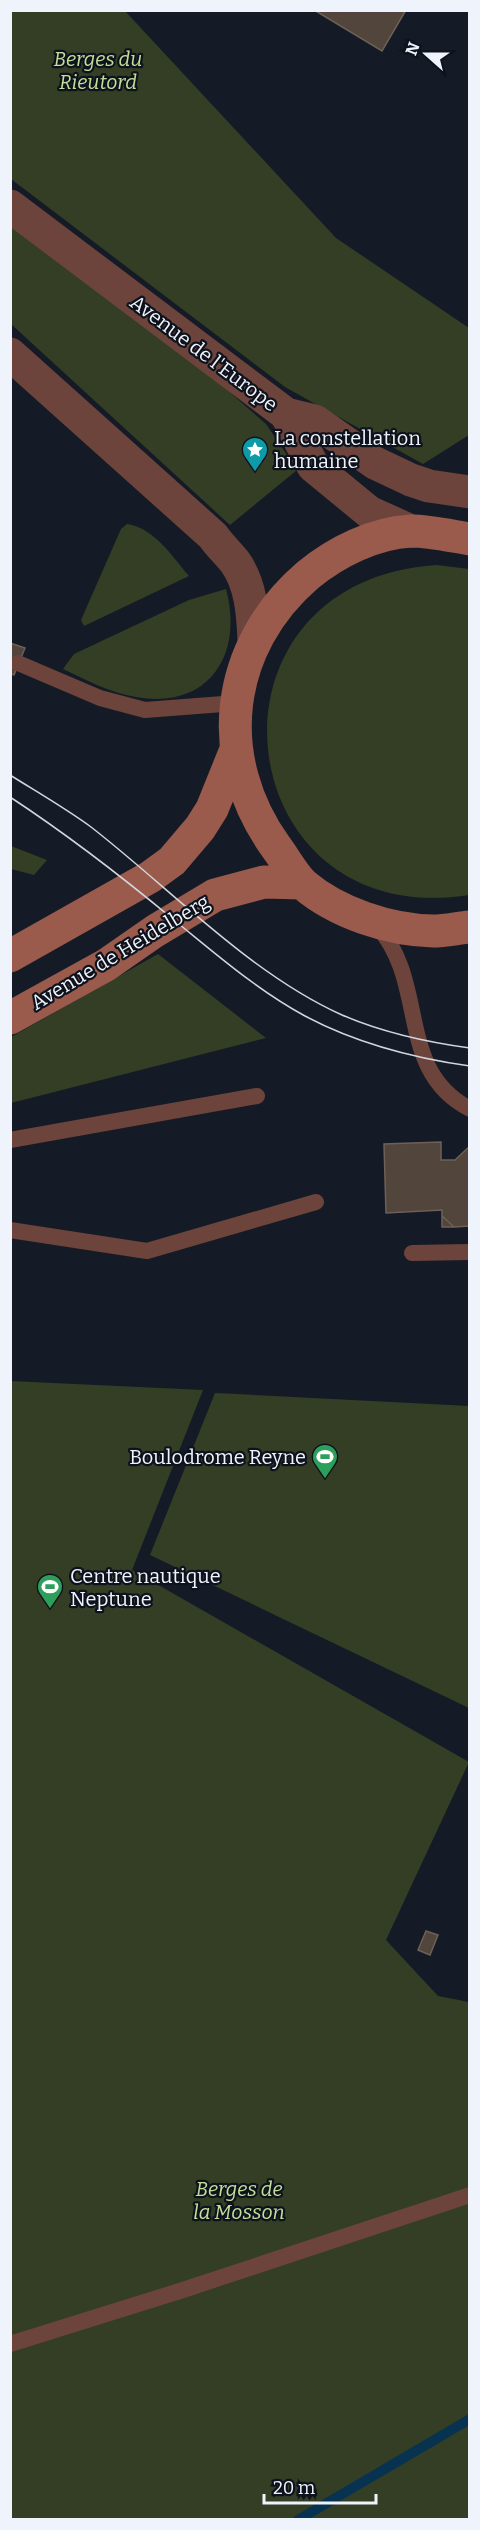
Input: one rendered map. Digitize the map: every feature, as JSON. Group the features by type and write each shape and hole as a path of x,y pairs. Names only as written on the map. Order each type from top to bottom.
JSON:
{"main road":[{"path":"470,539 411,531 367,541 326,561 289,591 254,641 243,670 236,703 235,752 260,825 302,883 332,903 372,921 433,931 470,927"},
{"path":"10,956 150,877 172,861 200,828 212,809 235,752"},
{"name":"Avenue de Heidelberg","path":"10,1018 106,965 155,931 215,895 264,882 302,883"}],"street":[{"name":"Avenue de l'Europe","path":"10,206 286,414 313,466 369,512 411,531"},
{"path":"10,354 213,536 236,563 247,587 253,608 254,641"},
{"path":"286,414 315,421 375,464 411,480 429,486 470,492"}],"lane":[{"path":"18,663 100,699 145,710 236,703"},
{"path":"372,921 390,941 399,959 414,1014 418,1041 429,1069 439,1087 470,1109"},
{"path":"10,1140 257,1096"},
{"path":"10,1230 147,1251 316,1202"},
{"path":"412,1253 470,1252"},
{"path":"10,2344 186,2289 470,2195"}],"green space":[{"name":"Berges du Rieutord","path":"10,11 125,11 336,238 469,328 469,435 423,464 285,387 11,179"},
{"path":"10,224 200,366 266,424 297,470 230,525 11,324"},
{"path":"127,524 146,531 154,537 189,576 84,626 81,620 121,529"},
{"path":"437,565 469,569 469,895 388,892 326,862 286,812 268,750 273,686 302,629 357,585"},
{"path":"226,589 230,613 230,636 224,656 215,673 201,686 183,695 161,699 126,695 99,686 63,669 74,654 189,600"},
{"path":"11,846 47,860 34,875 11,869"},
{"path":"158,954 266,1038 11,1103 11,1037"},
{"name":"Berges de la Mosson","path":"10,1381 203,1390 132,1570 469,1762 386,1940 438,1996 469,2002 469,2519 11,2519"},
{"name":"Boulodrome Reyne","path":"215,1393 469,1406 469,1708 150,1555"}],"building":[{"path":"314,10 406,10 382,51"},
{"path":"10,643 25,648 14,675 10,673"},
{"path":"441,1142 441,1160 455,1160 470,1146 470,1226 454,1227 442,1216 442,1210 386,1213 384,1144"},
{"path":"442,1216 454,1227 442,1227"},
{"path":"426,1931 438,1935 430,1955 418,1950"}],"waterway":[{"path":"298,2520 470,2419"}],"tram line":[{"path":"10,775 91,827 212,929 275,977 308,997 342,1015 373,1027 421,1040 470,1048"},
{"path":"10,797 94,856 237,971 287,1006 324,1026 365,1042 427,1059 470,1066"}],"place":[{"name":"La constellation humaine","path":"255,473"},
{"name":"Boulodrome Reyne","path":"325,1480"},
{"name":"Centre nautique Neptune","path":"50,1610"}]}
